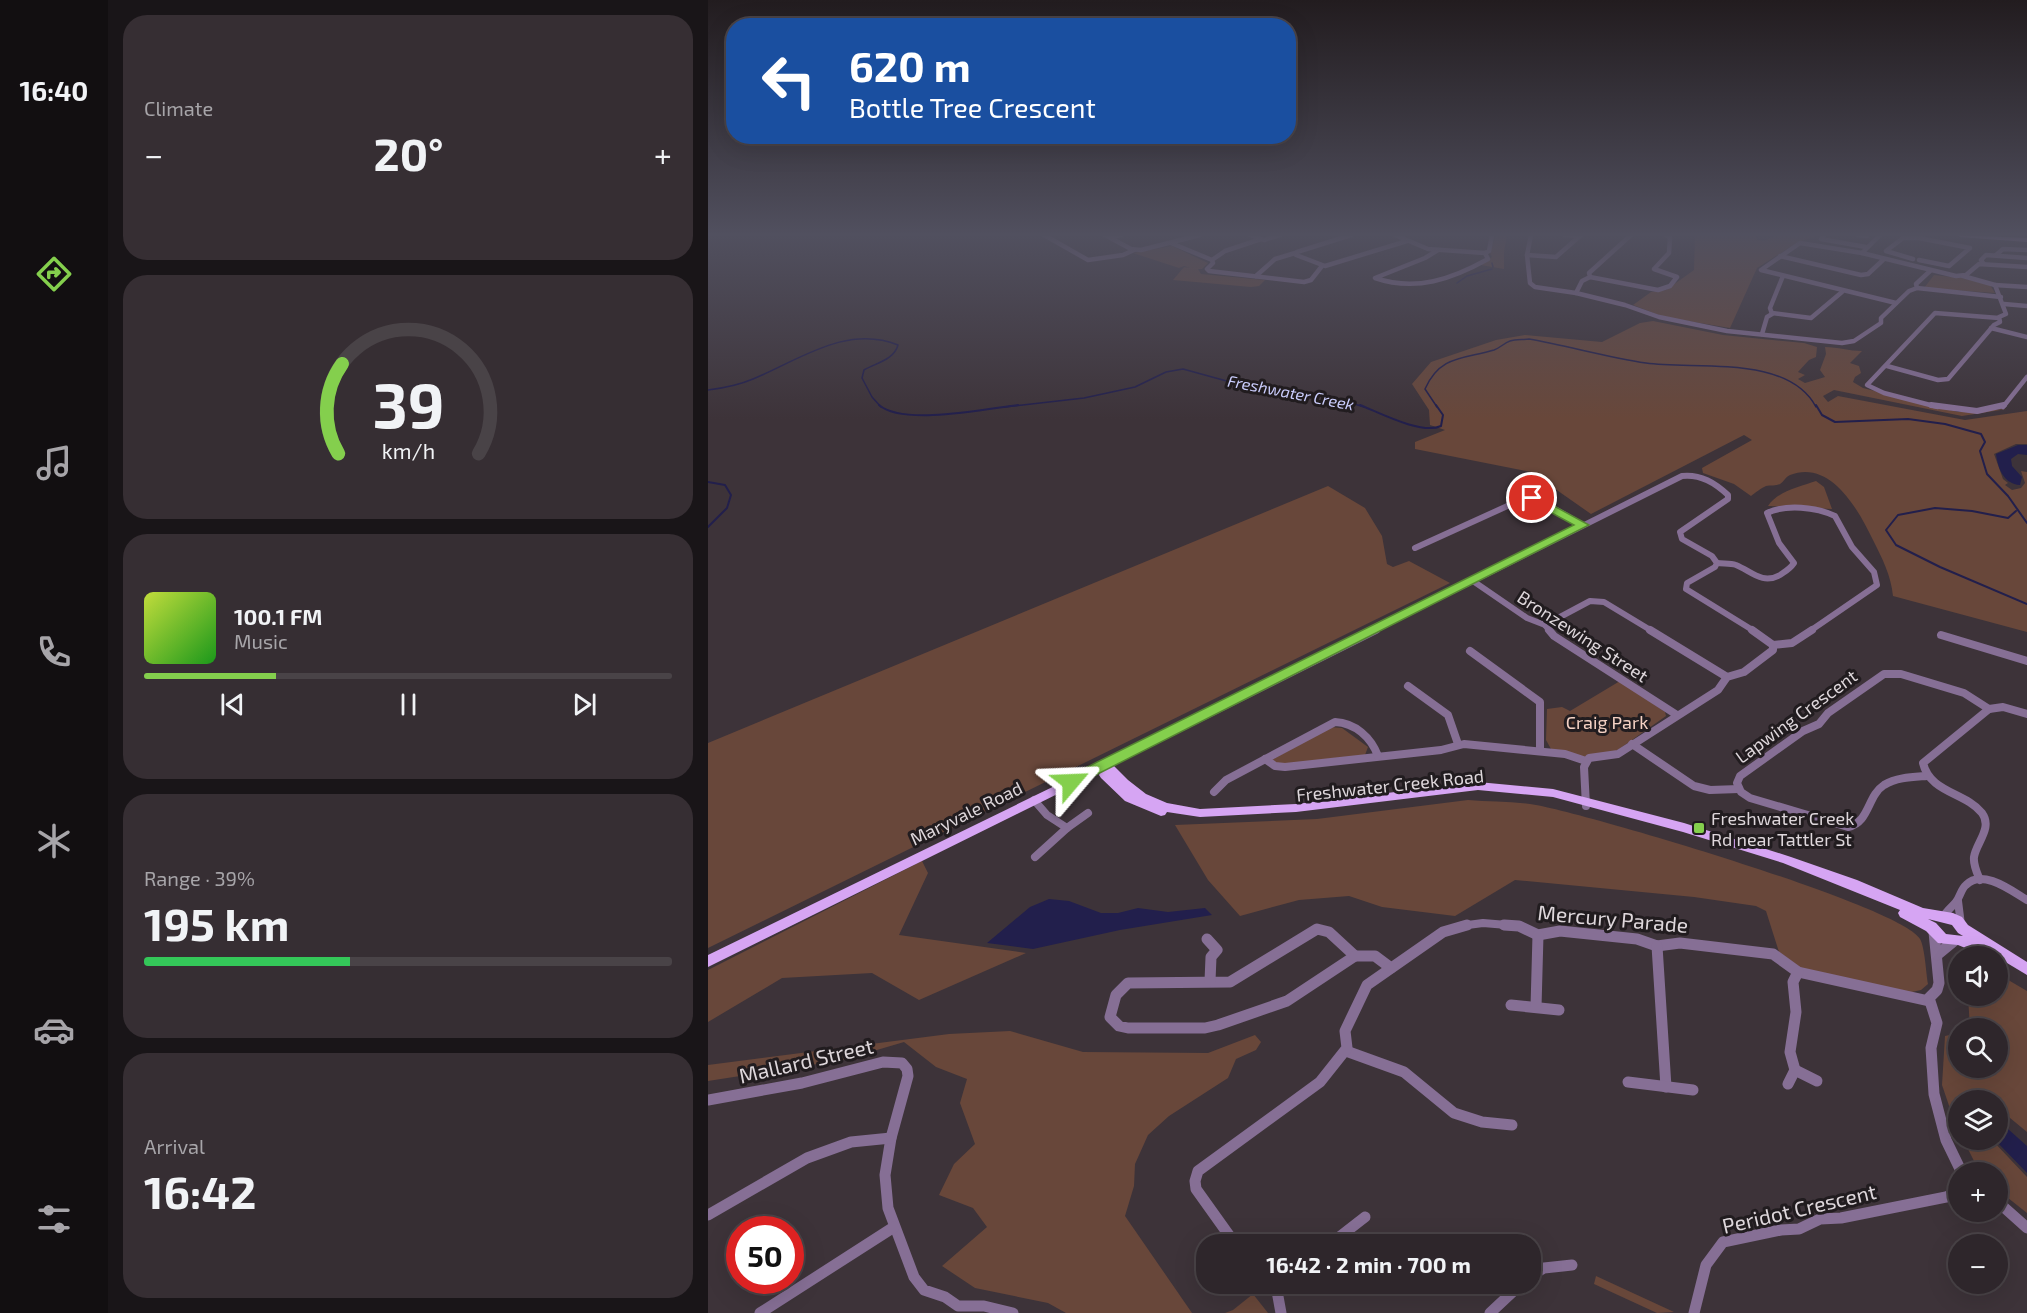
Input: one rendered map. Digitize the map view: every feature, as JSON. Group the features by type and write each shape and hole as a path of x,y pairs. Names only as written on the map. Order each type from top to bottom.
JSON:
{"main road":[{"name":"Maryvale Road","path":"708,961 1102,766"},
{"name":"Freshwater Creek Road","path":"1102,766 1122,792 1138,803 1160,812 1214,819 1271,816 1480,792 1544,796 1585,804 1790,868 1936,923"},
{"path":"1936,923 1943,939 1959,934 1979,946"},
{"path":"1936,923 2027,969"},
{"path":"2008,963 2027,975"}],"street":[{"path":"1589,296 1664,318 1732,332 1854,343 1874,325 1881,322 1881,318 1903,296"},
{"path":"1772,313 1770,309 1775,296"},
{"path":"1762,334 1766,317 1772,313 1810,318 1837,296"},
{"path":"1863,296 1896,303"},
{"path":"1887,366 1888,361 1935,313 1999,318 2007,313 2001,297 1994,296"},
{"path":"2004,304 2027,306"},
{"path":"1999,318 2000,321 1991,328 1946,380 1887,366 1880,369 1868,386 1883,393 1955,411 2004,407 2027,377"},
{"path":"1991,328 2027,337"},
{"name":"Maryvale Road","path":"1102,766 1682,476 1692,474 1717,485 1729,497 1727,501 1682,530 1680,534 1682,539 1712,556 1717,563"},
{"path":"1415,548 1525,498 1539,500 1583,525"},
{"path":"1818,510 1835,516 1852,547 1874,572 1877,585 1792,643 1773,645 1767,639 1686,590 1687,583 1715,567 1717,563 1735,566 1762,578 1776,577 1791,568 1794,563 1776,537 1767,516 1768,511 1818,510"},
{"name":"Bronzewing Street","path":"1473,581 1531,621 1545,625 1554,636 1677,715"},
{"path":"1545,625 1583,604 1594,601 1604,602 1727,677"},
{"path":"1941,635 2027,661"},
{"path":"1586,761 1595,756 1615,755 1718,690 1727,677 1748,670 1772,652 1773,645"},
{"path":"1470,651 1540,702 1540,752"},
{"name":"Lapwing Crescent","path":"1927,776 1903,778 1882,786 1876,792 1860,822 1852,827 1838,826 1750,798 1739,789 1737,783 1740,776 1803,731 1819,724 1828,713 1884,674 1901,674 1964,693 1989,709"},
{"path":"1408,686 1448,715 1458,744"},
{"path":"1980,880 1974,862 1985,829 1984,817 1976,808 1927,776 1923,766 1927,758 1989,709 2003,707 2027,714"},
{"path":"1214,792 1226,780 1330,724 1339,722 1347,723 1365,736 1373,744 1378,756"},
{"path":"1265,759 1281,767 1441,750 1458,744 1572,755 1586,761"},
{"path":"1632,744 1694,786 1710,790 1739,789"},
{"path":"1585,804 1586,761"},
{"path":"1034,800 1047,815 1067,828"},
{"path":"1035,857 1067,828 1088,813"},
{"path":"1937,956 1959,934 1958,901 1963,887 1972,881 1995,883 2027,900"},
{"path":"1957,1162 1944,1135 1931,1079 1933,1034 1938,1023 1929,997 1939,986 1936,971 1936,923 1945,911 1958,901"},
{"name":"Mercury Parade","path":"1346,1051 1344,1033 1363,990 1372,981 1443,932 1464,925 1484,923 1518,926 1538,935 1560,931 1637,939 1657,946 1677,943 1768,953 1782,959 1798,972 1929,1001"},
{"path":"1355,956 1329,932 1317,929 1230,982 1128,984 1116,995 1110,1017 1119,1026 1128,1028 1205,1028 1287,1001 1355,956 1364,954 1378,957 1391,968"},
{"path":"1536,1007 1538,935"},
{"path":"1207,939 1217,950 1211,957 1210,981"},
{"path":"1657,946 1666,1087"},
{"path":"1788,1084 1795,1070 1790,1052 1796,1012 1793,982 1798,972"},
{"path":"1511,1005 1559,1010"},
{"path":"1228,1234 1196,1189 1195,1181 1198,1171 1320,1082 1346,1051 1410,1074 1437,1101 1456,1114 1484,1124 1512,1125"},
{"name":"Mallard Street","path":"708,1101 802,1083 883,1062 898,1062 905,1066 909,1076 891,1138 885,1175 888,1208 919,1285 924,1290 945,1297 960,1310 984,1306 1013,1313"},
{"path":"1795,1070 1816,1081"},
{"path":"1628,1082 1693,1090"},
{"path":"708,1215 807,1158 851,1142 891,1138"},
{"name":"Peridot Crescent","path":"1695,1313 1706,1263 1716,1247 1723,1242 1781,1230 1798,1229 1820,1219 1853,1215 1948,1196"},
{"path":"2008,1211 2027,1228"},
{"path":"1343,1234 1365,1217"},
{"path":"760,1313 894,1227"},
{"path":"1541,1270 1572,1265"},
{"path":"1278,1294 1281,1313"},
{"path":"1490,1313 1510,1294"}],"green space":[{"path":"1645,296 1744,296 1730,328 1664,317 1633,305"},
{"path":"1653,321 1723,335 1804,343 1817,347 1816,357 1809,360 1798,372 1805,375 1798,379 1805,383 1825,377 1820,370 1826,354 1825,347 1862,351 1850,363 1859,366 1861,373 1855,377 1853,382 1863,388 1958,412 2007,409 1962,416 1834,390 1823,396 1828,402 1838,396 1965,420 2027,411 2027,444 2016,444 1994,454 2003,479 2008,483 2005,485 2012,490 2021,488 2025,483 2021,471 2027,472 2027,632 1893,596 1886,567 1860,515 1842,491 1831,481 1818,474 1805,472 1790,475 1780,484 1766,486 1751,496 1734,484 1703,473 1702,468 1752,440 1744,435 1591,514 1531,472 1415,449 1415,442 1445,430 1430,425 1429,410 1412,384 1431,362 1496,340 1525,335 1602,342 1640,323"},
{"path":"1816,481 1824,487 1832,509 1768,506 1783,493"},
{"path":"1328,486 1365,508 1382,536 1387,564 1393,567 1409,561 1450,583 708,948 708,743"},
{"name":"Craig Park","path":"1620,681 1665,712 1666,716 1612,754 1585,758 1551,749 1546,740 1547,709 1562,707 1570,711"},
{"path":"1331,727 1342,728 1368,747 1365,755 1273,765 1273,759"},
{"path":"1468,800 1536,805 1615,825 1740,863 1859,905 1900,924 1920,939 1928,984 1921,990 1907,993 1801,968 1779,952 1766,911 1756,906 1694,897 1515,880 1455,916 1382,907 1349,896 1299,900 1240,916 1208,880 1175,825 1317,819"},
{"path":"922,861 928,873 899,935 1026,953 919,1000 872,973 782,978 708,1022 708,970"},
{"path":"2008,980 2027,991 2027,1132 2008,1116 2008,1090 1948,1090 1948,1103 1942,1085 1945,1036 1948,1035 1948,1078 2008,1078 2008,1018 1969,1018 1969,1006 2008,1006"},
{"path":"1010,1031 1083,1052 1208,1053 1255,1035 1261,1042 1256,1050 1236,1059 1228,1078 1169,1116 1148,1135 1135,1164 1134,1186 1125,1216 1192,1313 1066,1313 1048,1303 975,1288 942,1266 987,1227 973,1208 939,1195 954,1164 975,1144 960,1103 967,1079 936,1067 904,1042 843,1060 708,1081 708,1065 949,1034"},
{"path":"1968,1150 2001,1150 2027,1177 2027,1213 2008,1198 2008,1162 1974,1162"},
{"path":"1596,1276 1674,1312 1657,1313 1594,1284"},
{"path":"1253,1294 1268,1313 1225,1313 1233,1310"}],"shaded area":[{"path":"2018,445 2027,445 2027,455 2018,454 2011,459 2012,466 2022,477 2020,485 2006,479 1998,465 1996,454"},
{"path":"1049,899 1069,901 1101,913 1118,913 1138,908 1168,912 1205,908 1212,915 1120,930 1033,949 987,943 1030,907"},
{"path":"2008,1129 2027,1146 2027,1173 2005,1150 2008,1150"}],"waterway":[{"name":"Freshwater Creek","path":"708,390 748,381 824,347 860,339 879,340 898,345 889,358 864,370 862,378 872,397 879,405"},
{"name":"Freshwater Creek","path":"1437,407 1425,389 1431,378 1446,364 1463,357 1494,350 1510,341 1529,339 1646,363 1714,366 1763,372 1785,379 1803,390 1816,407"},
{"name":"Freshwater Creek","path":"1004,407 1084,398 1135,387 1166,372 1183,369 1252,388 1329,396 1364,407"},
{"name":"Freshwater Creek","path":"879,405 891,411 925,415 1018,405"},
{"name":"Freshwater Creek","path":"1360,405 1401,422 1423,428 1441,426 1443,415 1436,405"},
{"name":"Freshwater Creek","path":"1816,405 1822,415 1835,422 1908,419 1945,424 1981,434 1985,442 1980,451 1987,474 2008,496 2027,523"},
{"name":"Freshwater Creek","path":"708,482 725,485 731,495 727,508 708,527"},
{"name":"Freshwater Creek","path":"2016,511 2008,518 1972,511 1935,508 1898,515 1886,530 1896,545 1940,567 2027,604"}],"place":[{"name":"Freshwater Creek Rd near Tattler St","path":"1699,828"}],"route":[{"path":"1071,782 1583,525 1532,498"}]}
